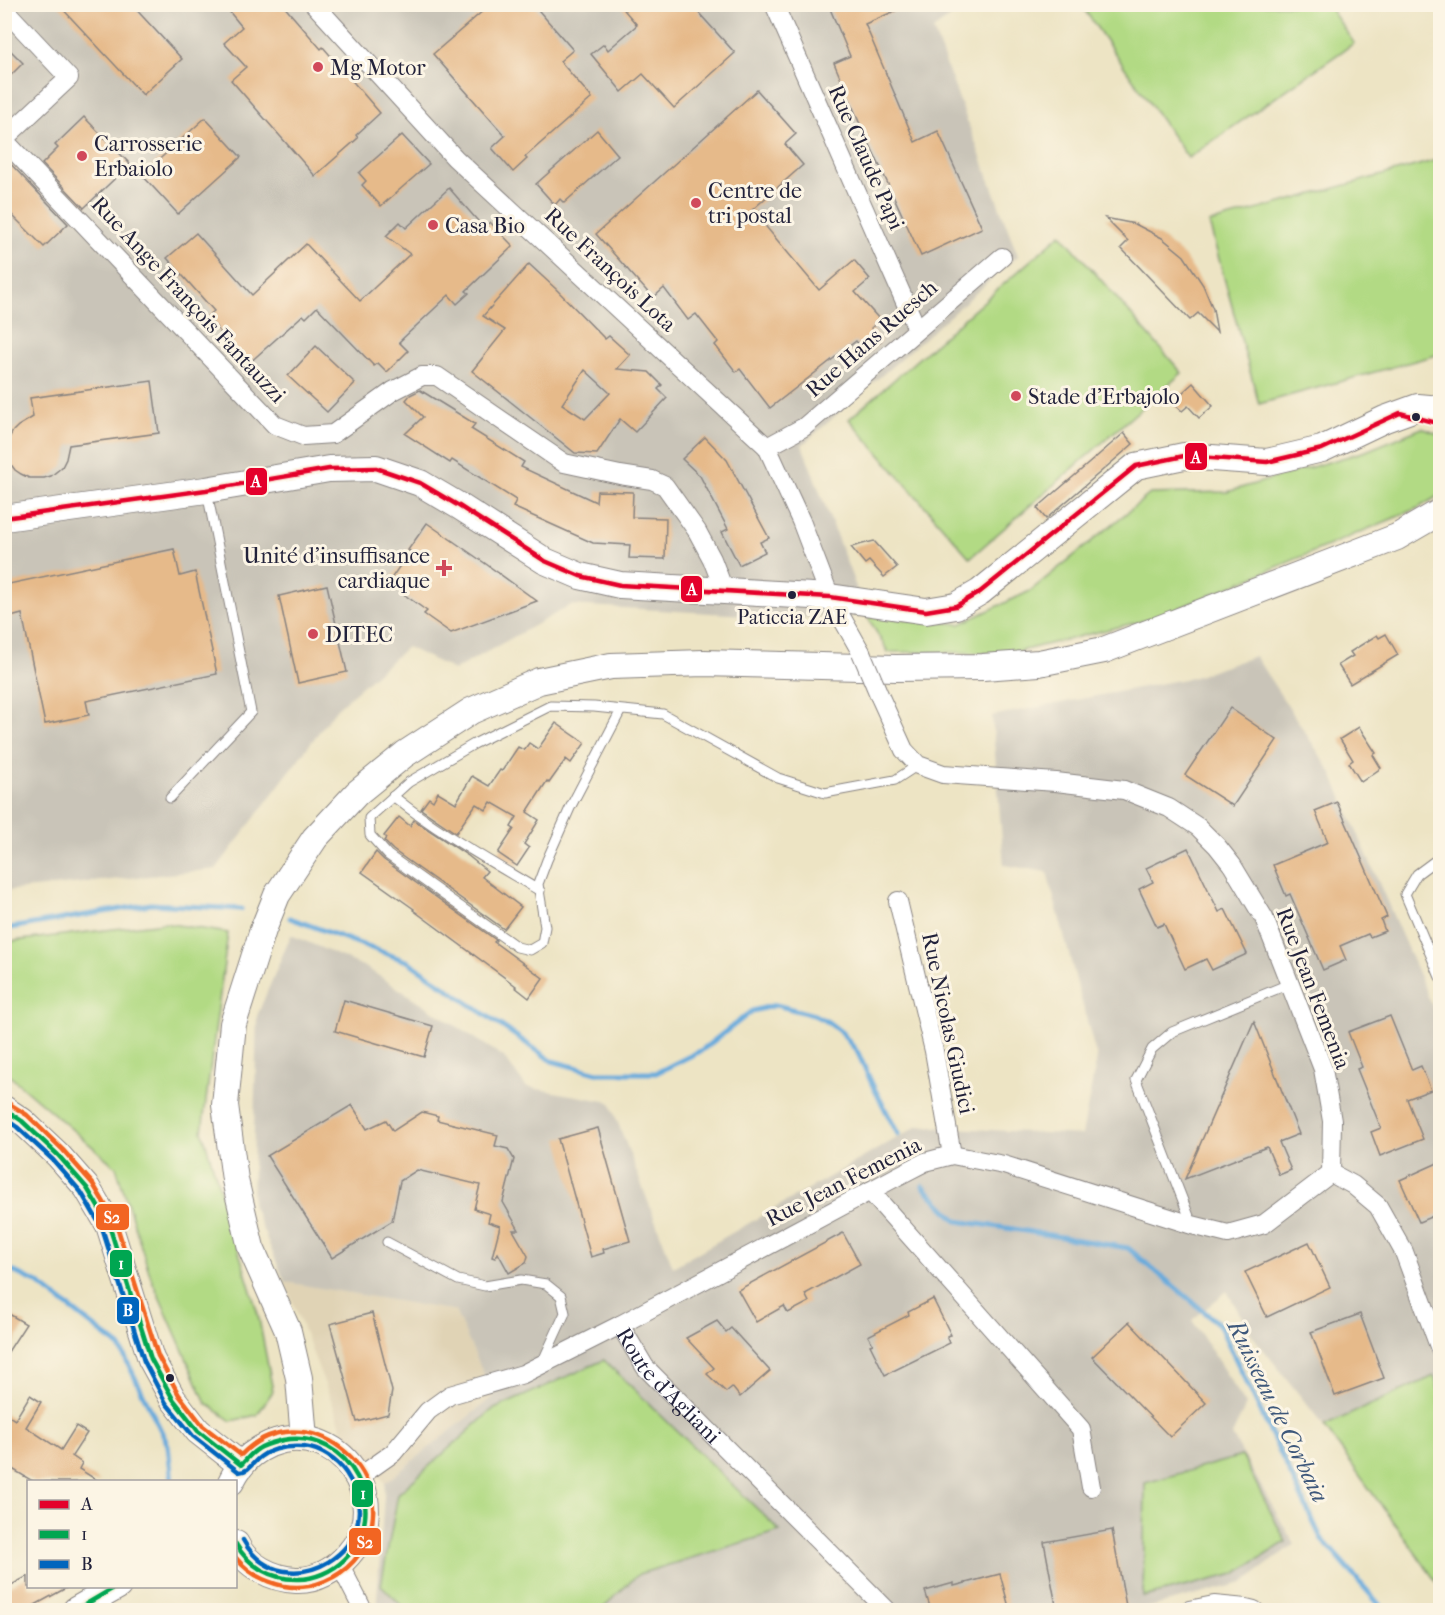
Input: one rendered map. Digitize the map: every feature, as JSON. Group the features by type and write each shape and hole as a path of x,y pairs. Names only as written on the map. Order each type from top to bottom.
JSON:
{"street":[{"name":"Rue François Lota","path":"314,4 455,158 767,447 801,521 830,597"},
{"name":"Rue Claude Papi","path":"774,4 916,329"},
{"path":"4,9 69,78 4,140"},
{"name":"Rue Ange François Fantauzzi","path":"4,140 276,425 303,436 333,434 393,391 422,376 437,376 564,463 652,480 665,486 697,531 712,559 724,590"},
{"name":"Rue Hans Ruesch","path":"767,447 804,427 1002,257"},
{"path":"4,518 206,490 329,469 376,468 420,483 545,561 580,576 621,585 830,597 926,611 956,606 980,592 1136,466 1184,456 1267,462 1322,448 1418,407 1440,409"},
{"path":"1400,413 1440,424"},
{"path":"304,1439 299,1378 291,1340 250,1248 235,1180 225,1105 233,1024 263,930 277,895 315,838 357,793 405,754 471,711 539,681 610,666 692,663 983,668 1039,663 1104,650 1397,537 1440,513"},
{"path":"1397,537 1440,530"},
{"path":"830,597 861,652 904,750 918,765"},
{"name":"Rue Jean Femenia","path":"620,1325 925,1162 952,1155 1004,1165 1228,1234 1264,1224 1331,1173 1332,1121 1323,1069 1264,918 1232,865 1198,827 1169,808 1124,790 1056,782 943,774 918,765"},
{"name":"Rue Nicolas Giudici","path":"898,901 934,1051 952,1155"},
{"path":"4,1109 22,1121 58,1155 87,1188 109,1225 151,1359 174,1399 198,1431 236,1473 259,1449 280,1440 304,1439 326,1445 345,1458 359,1477 366,1500 365,1524 356,1546 340,1564 320,1576 298,1580 275,1576 254,1566 237,1547"},
{"path":"1331,1173 1353,1185 1378,1206 1404,1252 1440,1349"},
{"path":"870,1191 1081,1430 1091,1487"},
{"name":"Route d'Agliani","path":"359,1477 393,1453 428,1411 450,1395 523,1374 620,1325 645,1367 887,1611"},
{"path":"340,1564 363,1611"},
{"path":"76,1611 116,1588"},
{"path":"1189,1611 1214,1605 1254,1611"}],"lane":[{"path":"170,798 251,712 206,490"},
{"path":"621,710 546,860 538,884 545,927 542,943 530,950 517,947 388,855 369,835 369,818 409,782 474,744 550,706 594,707 663,714 778,778 825,793 896,780 918,765"},
{"path":"393,796 471,850 540,891"},
{"path":"1440,857 1417,874 1405,894 1440,977"},
{"path":"1192,1224 1137,1080 1152,1049 1172,1032 1290,984"},
{"path":"387,1242 458,1280 485,1286 521,1280 546,1284 561,1296 565,1313 541,1365"}],"shaded area":[{"path":"4,5 966,5 933,30 1018,256 802,445 867,616 800,618 571,605 454,670 407,647 337,708 216,869 5,891"},
{"path":"1255,656 1331,772 1440,1024 1440,1393 1434,1377 1324,1426 1252,1335 1227,1291 1192,1320 1246,1405 1232,1435 1294,1544 1243,1583 1139,1610 380,1610 377,1598 385,1483 494,1396 455,1311 285,1282 252,1204 257,1016 291,935 365,967 504,1057 526,1087 610,1102 673,1267 918,1126 1082,1135 1097,1058 1047,872 1004,865 992,716 1195,677"},
{"path":"285,1282 455,1311 494,1396 385,1483 342,1428"}],"green space":[{"path":"1081,5 1328,5 1354,43 1188,158"},
{"path":"1440,159 1440,354 1259,404 1209,223"},
{"name":"Stade d'Erbajolo","path":"1061,234 1182,373 970,558 849,419"},
{"path":"1422,428 1440,435 1440,495 1418,508 1155,618 1012,653 888,652 867,616 960,624 1030,591 1150,494 1227,492 1366,451"},
{"path":"164,923 228,933 202,1131 258,1314 273,1391 257,1415 231,1421 206,1403 151,1278 116,1167 5,1072 5,942"},
{"path":"604,1360 780,1531 639,1574 600,1610 406,1610 381,1585 398,1494 492,1410"},
{"path":"1434,1376 1440,1393 1440,1587 1324,1426"},
{"path":"1242,1456 1286,1542 1235,1574 1143,1597 1145,1483"}],"building":[{"path":"58,4 131,4 182,59 143,95"},
{"path":"223,4 282,4 380,113 356,135 358,138 315,176 231,80 246,67 224,43 242,27"},
{"path":"491,4 533,4 573,50 560,61 592,98 525,157 527,159 513,172 492,148 505,136 433,54"},
{"path":"619,4 707,4 698,12 735,53 674,108 643,74 622,92 591,54 604,44 608,50 637,25"},
{"path":"828,4 911,4 865,24 915,142 938,131 982,228 921,256 834,63 850,56"},
{"path":"4,44 23,63 4,82"},
{"path":"757,90 796,134 785,144 803,165 752,210 819,290 854,260 870,279 855,292 880,320 871,328 881,341 867,354 856,341 770,408 740,369 736,372 715,345 718,342 696,314 688,320 664,288 653,298 596,234"},
{"path":"84,117 130,164 84,208 42,164 58,148 55,145"},
{"path":"205,118 241,157 178,214 142,175"},
{"path":"597,130 618,155 564,203 560,199 555,205 536,184"},
{"path":"402,135 429,164 381,206 362,185 366,181 359,173"},
{"path":"4,157 68,224 44,247 4,207"},
{"path":"449,188 484,228 490,222 513,246 466,291 469,293 457,304 449,295 399,342 408,351 387,372 378,363 374,366 317,307 306,318 303,315 248,364 207,317 214,311 167,258 196,233 252,295 306,244 360,301 410,254 386,236 400,222 406,228"},
{"path":"1105,218 1135,224 1162,238 1184,256 1203,285 1213,309 1217,332 1198,313 1190,320 1121,248 1128,241"},
{"path":"529,264 605,339 609,336 630,355 617,369 649,372 662,385 658,389 667,398 635,432 620,419 597,454 575,453 472,371 505,330 483,316","holes":["585,370 610,393 585,419 562,404"]},
{"path":"316,346 355,383 327,412 288,376"},
{"path":"152,381 159,433 69,445 62,467 51,476 44,478 29,478 21,474 15,470 4,455 13,431 33,417 30,398"},
{"path":"1193,383 1213,406 1199,418 1188,406 1182,411 1172,402"},
{"path":"420,390 475,424 471,429 524,462 521,467 596,502 597,491 633,492 632,517 666,518 665,559 629,558 630,545 593,543 513,507 516,500 452,460 450,463 405,434 423,417 406,400"},
{"path":"1124,433 1133,444 1046,519 1037,508"},
{"path":"705,437 727,460 769,538 760,542 765,552 739,565 722,532 728,529 700,476 682,459"},
{"path":"427,523 537,601 451,633 424,614 427,611 388,583"},
{"path":"874,541 897,567 884,577 869,561 865,564 851,547"},
{"path":"174,549 180,576 195,572 217,674 86,701 89,715 45,724 22,614 7,618 4,585"},
{"name":"DITEC","path":"327,585 347,672 298,683 279,596"},
{"path":"1386,634 1398,655 1350,684 1338,665 1353,656 1350,652 1377,635 1379,638"},
{"path":"1230,708 1277,740 1233,806 1185,775"},
{"path":"556,723 585,743 571,763 566,759 549,783 547,781 527,812 539,820 524,844 529,848 517,866 498,853 514,829 511,827 517,817 491,802 486,810 476,804 456,833 421,809 429,798 433,801 438,792 456,803 472,776 489,786 518,747 524,750 529,743 538,749"},
{"path":"1359,727 1376,753 1373,755 1381,768 1361,782 1349,763 1353,760 1340,739"},
{"path":"1337,802 1387,917 1381,920 1385,931 1370,937 1368,934 1340,946 1346,960 1323,970 1290,894 1286,896 1273,865 1328,842 1315,811"},
{"path":"399,817 410,826 414,820 467,855 487,871 482,877 521,907 504,929 393,850 384,841 386,838 384,836"},
{"path":"1188,848 1219,912 1225,909 1247,954 1212,970 1206,959 1185,969 1164,924 1157,927 1139,889 1153,882 1146,868"},
{"path":"376,852 496,940 494,942 543,978 529,998 362,872"},
{"path":"344,1000 433,1026 424,1057 335,1031"},
{"path":"1390,1016 1412,1070 1421,1066 1431,1090 1407,1099 1423,1139 1380,1156 1371,1132 1381,1128 1357,1069 1362,1067 1348,1032"},
{"path":"1254,1021 1299,1134 1279,1142 1291,1170 1279,1175 1267,1147 1185,1179"},
{"path":"352,1105 367,1129 386,1120 393,1131 422,1112 438,1116 437,1120 498,1135 495,1146 508,1149 514,1159 503,1202 519,1230 513,1230 528,1256 526,1263 509,1273 498,1253 495,1258 492,1257 500,1226 488,1222 490,1214 474,1209 480,1185 417,1170 400,1181 392,1221 332,1258 267,1156"},
{"path":"598,1128 630,1241 603,1249 604,1253 591,1257 558,1139"},
{"path":"1440,1162 1440,1213 1419,1222 1400,1180"},
{"path":"843,1233 860,1264 805,1294 809,1302 788,1313 784,1306 756,1322 738,1290"},
{"path":"1309,1242 1330,1287 1267,1317 1245,1272"},
{"path":"933,1299 951,1335 947,1336 950,1343 885,1375 868,1336 909,1315 908,1312"},
{"path":"4,1311 26,1324 4,1358"},
{"path":"372,1313 392,1391 388,1414 357,1422 330,1324"},
{"path":"1360,1314 1384,1378 1335,1396 1311,1332"},
{"path":"717,1321 726,1332 731,1328 770,1371 740,1397 732,1387 726,1392 707,1374 714,1368 686,1338"},
{"path":"1129,1322 1206,1403 1170,1437 1092,1357"},
{"path":"30,1395 41,1402 26,1427 61,1450 76,1426 87,1433 72,1456 82,1463 79,1469 97,1480 31,1480 4,1464 4,1413 15,1420"},
{"path":"1112,1530 1126,1606 1102,1611 1057,1611 1044,1542"},
{"path":"1000,1574 1010,1611 942,1611 940,1605 930,1607 925,1591"},
{"path":"27,1577 27,1588 66,1588 24,1611 4,1611 4,1589"}],"waterway":[{"name":"Ruisseau de Corbaia","path":"4,929 151,904 241,909"},
{"name":"Ruisseau de Corbaia","path":"290,918 409,962 552,1061 597,1073 656,1073 702,1050 752,1011 776,1005 814,1015 842,1033 858,1053 898,1134"},
{"name":"Ruisseau de Corbaia","path":"923,1186 957,1221 1128,1248 1219,1324 1321,1538 1384,1610"},
{"path":"4,1267 38,1283 120,1347 168,1445 172,1480"}],"transit line":[{"name":"A","path":"4,518 206,490 329,469 376,468 420,483 545,561 580,576 620,585 830,597 926,611 956,606 980,592 1136,466 1184,456 1267,462 1322,449 1400,413 1440,424"},
{"name":"S2","path":"8,1103 27,1115 63,1150 93,1184 116,1223 158,1356 179,1395 203,1426 241,1455 266,1437 292,1432 318,1436 341,1448 359,1467 371,1492 373,1519 363,1548 353,1562 340,1573 317,1584 288,1587 259,1577 250,1572 237,1559"},
{"name":"1","path":"4,1109 22,1121 58,1155 87,1188 109,1225 151,1359 173,1399 198,1431 241,1465 253,1452 267,1444 283,1440 307,1440 328,1447 345,1460 357,1477 364,1497 365,1518 359,1540 345,1559 329,1571 302,1579 278,1577 254,1565 237,1546"},
{"name":"B","path":"4,1118 53,1160 81,1192 102,1228 144,1361 166,1403 193,1436 239,1472 246,1470 260,1457 270,1452 281,1448 299,1447 310,1448 322,1453 346,1473 358,1500 357,1525 346,1546 329,1562 307,1570 283,1571 261,1561 243,1540"},
{"name":"1","path":"76,1610 114,1588"}],"place":[{"name":"Mg Motor","path":"318,67"},
{"name":"Carrosserie Erbaiolo","path":"82,156"},
{"name":"Centre de tri postal","path":"696,203"},
{"name":"Casa Bio","path":"433,225"},
{"name":"Stade d'Erbajolo","path":"1016,396"},
{"name":"Unité d'insuffisance cardiaque","path":"444,568"},
{"name":"Paticcia ZAE","path":"792,595"},
{"name":"DITEC","path":"313,634"}]}
